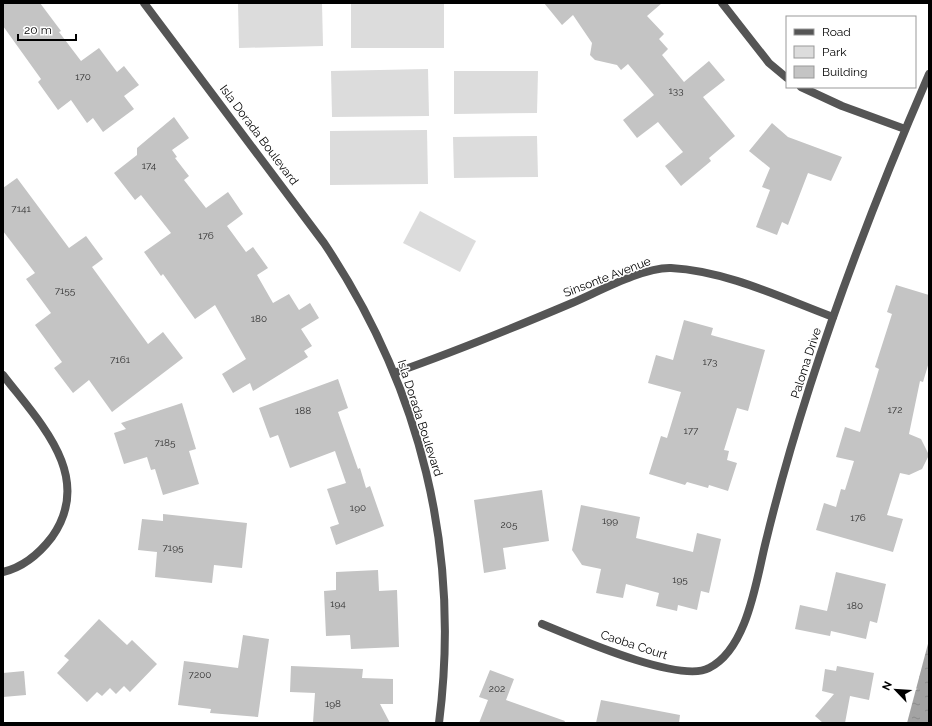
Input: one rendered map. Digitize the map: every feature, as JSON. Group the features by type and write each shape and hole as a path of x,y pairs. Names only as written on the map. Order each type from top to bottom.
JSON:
{"street":[{"name":"Isla Dorada Boulevard","path":"144,3 324,243 365,310 394,373 424,463 439,534 446,617 445,657 439,723"},
{"path":"722,3 770,64 786,77"},
{"name":"Paloma Drive","path":"719,662 737,638 749,610 778,496 833,317 866,223 929,74"},
{"path":"803,88 842,106 905,129"},
{"name":"Sinsonte Avenue","path":"394,373 631,278 669,268 686,270 731,280 833,317"},
{"path":"3,375 56,447 65,468 67,488 65,508 55,532 48,542 29,561 3,572"},
{"name":"Caoba Court","path":"542,624 602,648 683,672 708,669 719,662"}],"green space":[{"path":"238,3 322,3 323,46 239,48"},
{"path":"351,3 444,3 444,48 351,48"},
{"path":"428,69 429,116 332,117 331,71"},
{"path":"454,71 538,71 537,113 454,114"},
{"path":"427,130 428,184 330,185 330,131"},
{"path":"537,136 538,177 454,178 453,137"},
{"path":"420,211 476,241 460,272 403,243"}],"water":[{"path":"929,640 929,723 907,723"}],"building":[{"path":"3,3 40,3 61,31 59,32 81,61 99,48 117,72 124,66 139,85 124,96 134,109 103,132 93,118 87,123 71,100 58,110 38,82 41,79 3,26"},
{"path":"544,3 662,3 647,16 664,34 659,39 668,49 662,55 684,82 709,61 725,80 703,97 735,136 709,158 711,161 681,186 665,166 683,152 658,122 637,138 623,120 654,95 628,64 621,70 617,65 595,60 590,55 592,43 573,15 562,25"},
{"path":"174,117 189,138 172,150 177,157 175,158 189,176 184,180 206,208 228,192 243,214 227,226 246,252 253,247 268,268 257,275 273,303 289,294 299,310 310,303 319,318 301,329 312,346 304,351 308,357 253,391 250,383 233,393 222,374 246,359 215,305 195,319 163,274 161,276 144,252 171,233 141,195 135,200 114,173 137,155 137,148"},
{"path":"772,123 788,137 842,157 831,181 808,173 788,225 782,222 777,235 756,227 770,190 762,187 770,168 749,151"},
{"path":"17,178 69,248 86,236 103,259 92,267 148,344 163,332 183,358 112,412 89,380 73,393 54,368 62,362 35,325 51,313 26,279 35,273 3,231 3,188"},
{"path":"896,285 929,295 929,362 923,382 920,381 909,434 921,439 929,455 922,469 909,475 900,473 887,515 903,519 893,552 816,530 824,503 836,507 841,489 845,490 854,461 836,457 845,427 860,432 879,369 875,367 892,314 887,312"},
{"path":"684,320 713,328 711,335 765,350 748,411 737,408 724,450 729,451 727,460 737,463 728,491 709,485 708,488 687,482 685,485 649,474 661,436 667,438 681,392 648,383 656,355 673,360"},
{"path":"338,379 348,408 338,412 358,469 360,468 366,488 370,486 384,526 336,545 330,527 339,524 327,489 346,483 335,451 290,468 278,435 270,438 259,408"},
{"path":"182,403 196,449 189,451 199,484 163,495 155,469 151,470 147,457 124,464 114,433 126,429 121,423"},
{"path":"542,490 549,541 503,548 506,569 484,573 474,500"},
{"path":"581,505 640,517 636,538 693,552 697,533 721,539 709,593 701,591 697,610 678,605 677,611 656,606 659,593 626,584 623,598 596,593 601,569 582,565 572,550"},
{"path":"163,514 247,523 242,568 214,565 212,583 155,577 157,552 138,550 142,519 163,521"},
{"path":"378,570 379,591 397,590 399,647 351,649 350,635 326,636 324,591 336,590 336,572"},
{"path":"836,572 886,584 877,623 870,621 866,639 831,631 830,636 795,629 800,605 827,611"},
{"path":"99,619 127,645 132,640 157,664 130,692 124,686 116,694 110,688 102,696 97,692 87,702 57,673 69,660 64,656"},
{"path":"243,635 269,639 258,717 210,713 211,709 178,705 184,661 238,668"},
{"path":"291,666 363,669 362,678 393,679 393,704 380,704 390,723 313,723 315,693 290,692"},
{"path":"837,666 874,673 869,700 850,696 845,723 823,723 815,716 834,694 822,691 825,669 836,671"},
{"path":"490,670 514,679 506,700 565,721 564,723 479,723 488,700 479,697"},
{"path":"24,671 26,695 3,697 3,673"},
{"path":"601,700 680,715 679,723 596,723"}]}
